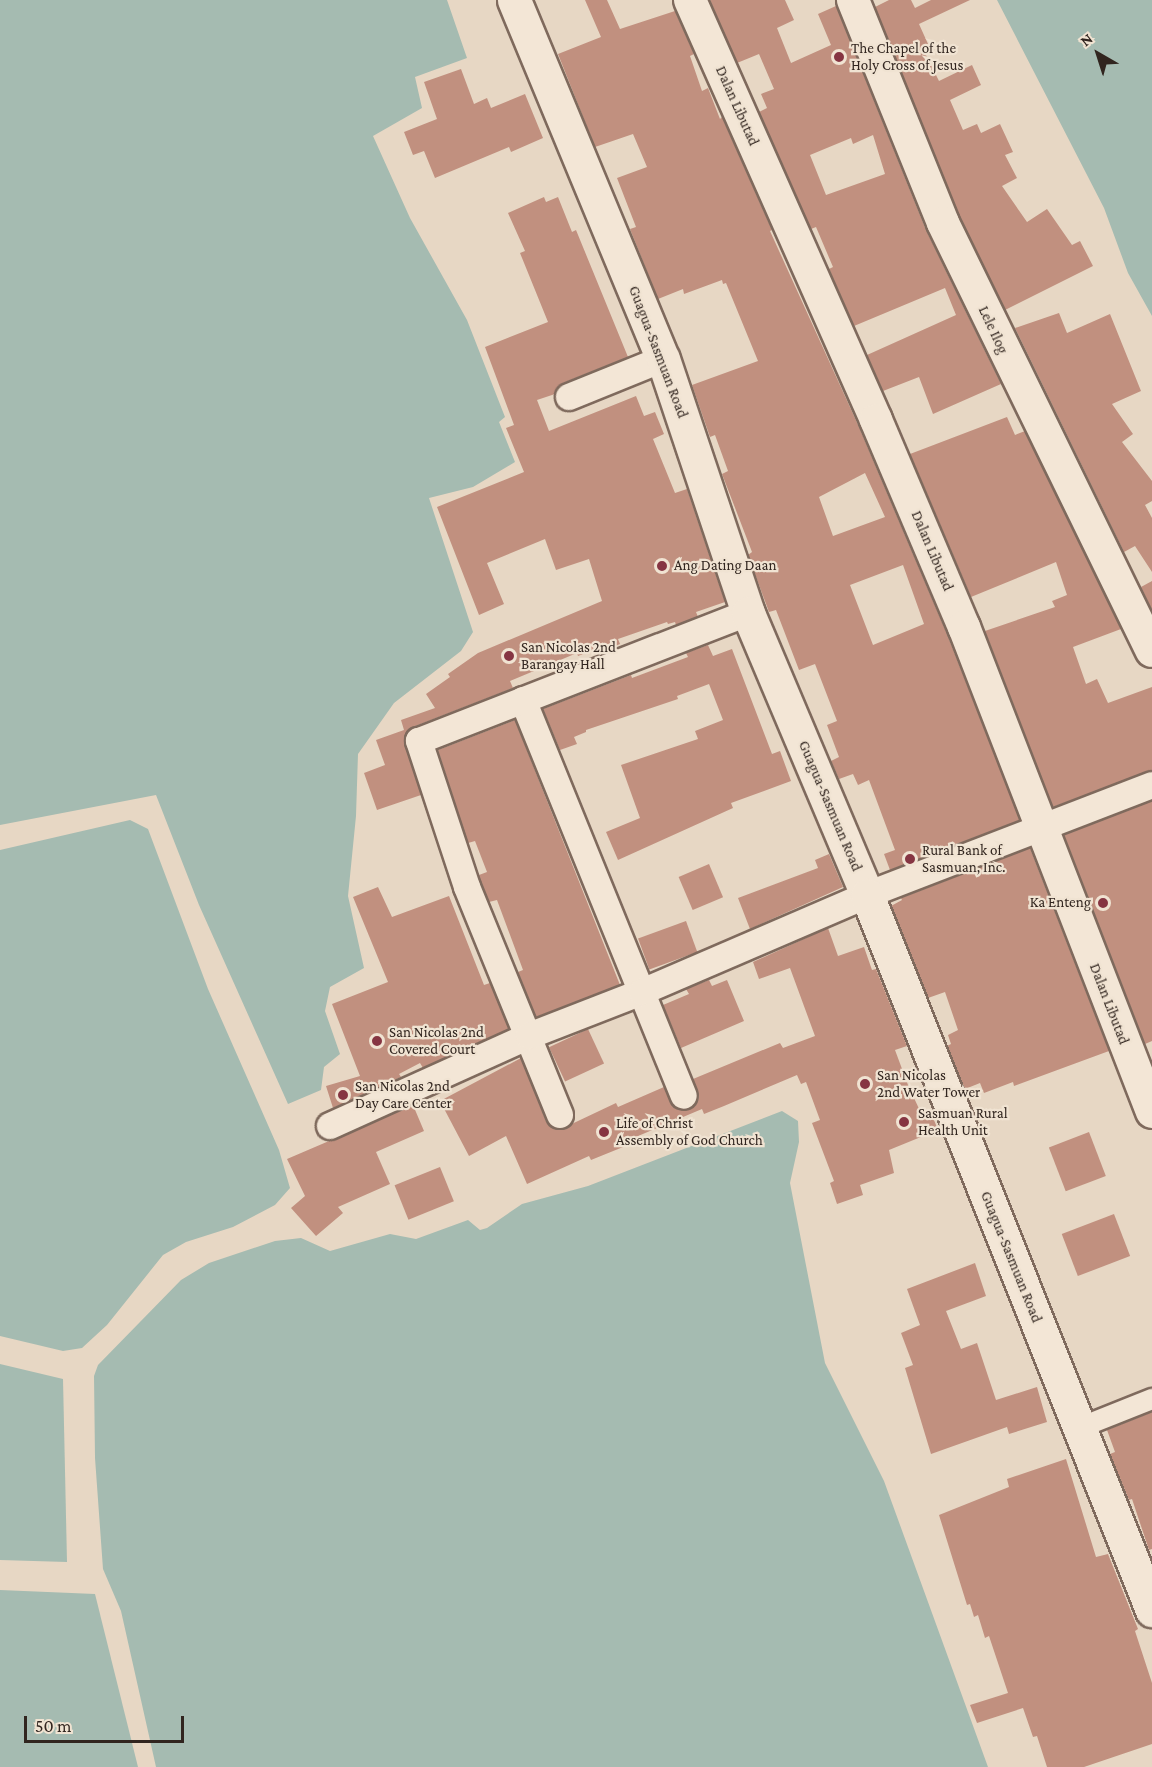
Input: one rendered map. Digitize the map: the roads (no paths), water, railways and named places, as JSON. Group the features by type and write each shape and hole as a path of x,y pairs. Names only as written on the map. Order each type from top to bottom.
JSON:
{"main road":[{"name":"Guagua-Sasmuan Road","path":"514,0 663,359 748,613 867,895 1152,1610"}],"street":[{"name":"Dalan Libutad","path":"690,0 876,420 964,627 1152,1112"},
{"name":"Lele Ilog","path":"853,0 943,224 1152,651"},
{"path":"569,396 663,359"},
{"path":"560,1115 467,887 419,741 748,613"},
{"path":"523,700 684,1096"},
{"path":"330,1126 529,1036 642,992 867,895 1152,785"},
{"path":"1079,1428 1152,1399"}],"place":[{"name":"The Chapel of the Holy Cross of Jesus","path":"839,57"},
{"name":"Ang Dating Daan","path":"662,566"},
{"name":"San Nicolas 2nd Barangay Hall","path":"509,656"},
{"name":"Rural Bank of Sasmuan, Inc.","path":"910,859"},
{"name":"Ka Enteng","path":"1103,903"},
{"name":"San Nicolas 2nd Covered Court","path":"377,1041"},
{"name":"San Nicolas 2nd Water Tower","path":"865,1084"},
{"name":"San Nicolas 2nd Day Care Center","path":"343,1095"},
{"name":"Sasmuan Rural Health Unit","path":"904,1122"},
{"name":"Life of Christ Assembly of God Church","path":"604,1132"}]}
